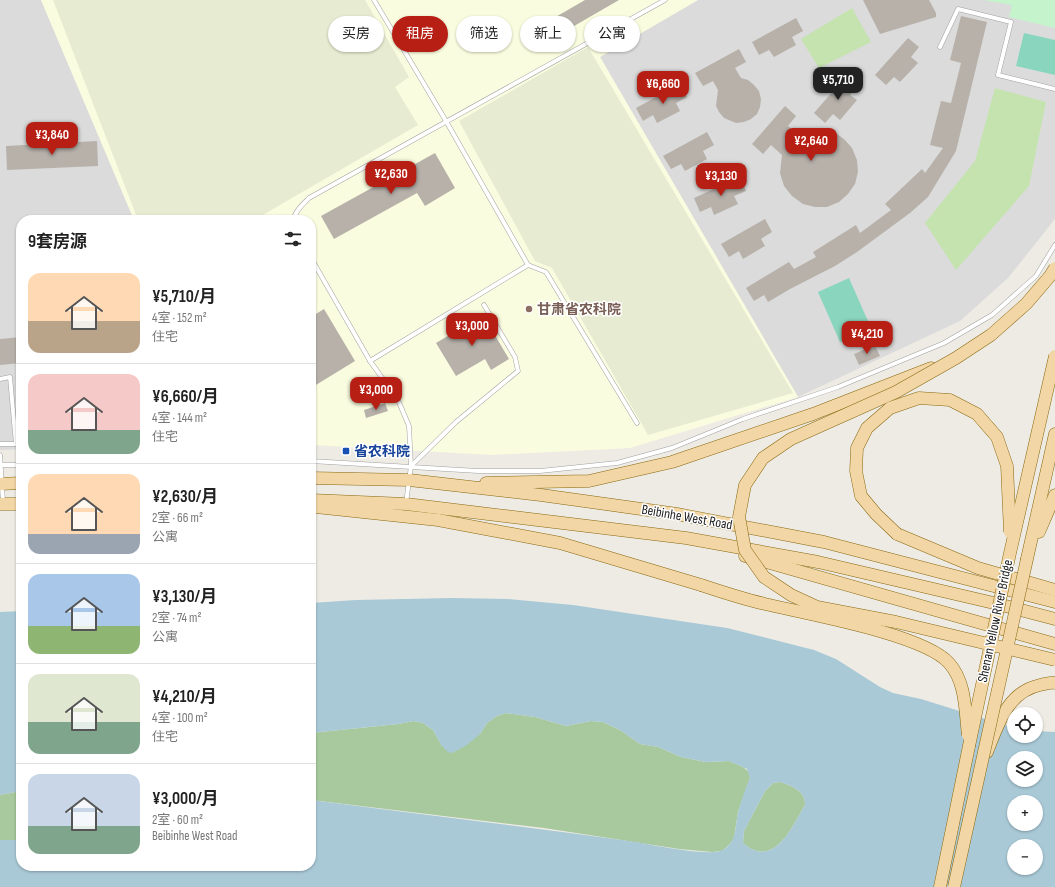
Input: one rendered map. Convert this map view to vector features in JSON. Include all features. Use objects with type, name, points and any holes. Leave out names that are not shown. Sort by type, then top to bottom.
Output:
[{"type":"main road","points":[[1055,268],[1026,304],[991,335],[956,358],[896,392],[791,439],[763,458],[745,485],[739,517],[745,550],[764,577],[791,595],[818,607],[896,622],[1055,660]]},
{"type":"main road","name":"Shenan Yellow River Bridge","points":[[940,887],[1010,553],[1055,356]]},
{"type":"main road","points":[[442,484],[589,481],[672,462],[813,414],[956,358]]},
{"type":"main road","points":[[1010,553],[1010,507],[1007,466],[997,437],[977,414],[950,400],[919,398],[890,408],[867,428],[857,448],[856,471],[862,496],[876,514],[897,534],[978,568],[1055,590]]},
{"type":"main road","name":"Shenan Yellow River Bridge","points":[[954,887],[1055,434]]},
{"type":"main road","name":"Beibinhe West Road","points":[[316,478],[409,480],[541,494],[676,514],[824,542],[1055,602]]},
{"type":"main road","points":[[1,484],[16,483]]},
{"type":"main road","points":[[1028,559],[1055,495]]},
{"type":"main road","name":"Beibinhe West Road","points":[[316,500],[406,504],[686,538],[818,562],[998,604],[1055,619]]},
{"type":"main road","points":[[1,504],[16,504]]},
{"type":"main road","points":[[316,507],[438,520],[560,543],[763,604],[901,638],[930,649],[948,662],[961,682],[969,746]]},
{"type":"main road","points":[[686,538],[796,572],[1036,637],[1055,644]]},
{"type":"main road","points":[[933,570],[978,568]]},
{"type":"main road","points":[[1036,585],[1055,597]]},
{"type":"main road","points":[[979,774],[1004,711],[1016,696],[1033,686],[1055,683]]},
{"type":"lane","points":[[374,0],[446,121],[528,265],[546,272],[636,423]]},
{"type":"lane","points":[[294,215],[300,206],[309,198],[662,1]]},
{"type":"lane","points":[[940,47],[958,9],[1011,22],[998,75],[1055,88]]},
{"type":"lane","points":[[316,461],[478,471],[540,471],[617,463],[672,448],[743,419],[838,387],[944,343],[992,315],[1036,276],[1055,245]]},
{"type":"lane","points":[[370,360],[528,265]]},
{"type":"lane","points":[[316,267],[370,360],[398,400],[408,426],[411,466],[406,504]]},
{"type":"lane","points":[[411,466],[456,422],[518,371],[515,356],[484,305]]},
{"type":"lane","points":[[0,379],[10,377],[16,444],[0,444]]},
{"type":"lane","points":[[0,455],[1,504]]},
{"type":"lane","points":[[0,465],[16,465]]},
{"type":"shaded area","points":[[0,0],[41,0],[132,215],[16,215],[16,449],[0,450]]},
{"type":"shaded area","name":"甘肃省农科院","points":[[41,0],[698,0],[640,34],[640,16],[584,16],[584,52],[609,52],[600,57],[798,397],[630,448],[491,455],[316,445],[316,215],[132,215]]},
{"type":"shaded area","points":[[53,0],[365,0],[374,16],[328,16],[328,52],[384,52],[384,33],[392,47],[392,52],[395,52],[409,77],[395,87],[418,125],[263,215],[136,215]]},
{"type":"shaded area","points":[[698,0],[1055,0],[1055,219],[1008,278],[960,321],[798,397],[600,57],[609,52],[640,52],[640,34]]},
{"type":"shaded area","points":[[584,49],[584,52],[591,52],[793,393],[648,435],[552,268],[535,261],[459,121]]},
{"type":"green space","points":[[983,0],[1055,0],[1055,28],[1009,17],[1012,5]]},
{"type":"green space","points":[[852,8],[871,42],[819,68],[801,39]]},
{"type":"green space","points":[[1024,33],[1055,40],[1055,75],[1016,66]]},
{"type":"green space","points":[[995,88],[1046,102],[1029,186],[956,270],[925,223],[975,161]]},
{"type":"green space","points":[[849,278],[871,328],[840,342],[818,292]]},
{"type":"green space","points":[[506,713],[535,717],[566,726],[591,721],[603,722],[620,730],[640,744],[658,747],[681,757],[706,762],[729,761],[743,767],[749,772],[750,778],[738,812],[734,838],[722,851],[712,852],[679,849],[544,828],[316,801],[316,732],[414,721],[423,723],[433,730],[442,746],[480,734],[487,723],[497,716]]},
{"type":"green space","points":[[780,782],[793,787],[801,793],[805,800],[805,805],[788,834],[781,842],[773,849],[764,852],[754,850],[743,843],[744,831],[765,791],[773,783]]},
{"type":"green space","points":[[16,792],[16,840],[0,840],[0,795]]},
{"type":"water","points":[[453,598],[508,599],[573,605],[727,628],[814,650],[836,659],[880,687],[893,693],[921,699],[1007,726],[1007,743],[1043,743],[1043,731],[1055,732],[1055,887],[0,887],[0,840],[16,840],[16,871],[316,871],[316,801],[595,836],[667,848],[716,852],[728,847],[731,843],[735,834],[740,804],[750,778],[747,769],[729,761],[706,762],[681,757],[658,747],[640,744],[620,730],[603,722],[591,721],[566,726],[535,717],[506,713],[497,716],[487,723],[480,734],[467,745],[452,753],[448,752],[442,746],[433,730],[423,723],[414,721],[316,732],[316,603],[356,600]],"holes":[[[780,782],[789,785],[801,793],[805,800],[805,805],[788,834],[773,849],[764,852],[754,850],[743,843],[744,831],[765,791],[773,783]]]},
{"type":"water","points":[[16,611],[16,792],[0,795],[0,612]]},
{"type":"building","points":[[585,0],[619,0],[591,16],[584,16],[584,20],[576,25],[576,16],[557,16]]},
{"type":"building","points":[[863,0],[929,0],[936,13],[936,17],[880,34]]},
{"type":"building","points":[[961,16],[987,22],[956,151],[928,197],[910,213],[857,252],[835,266],[768,302],[764,295],[754,301],[746,288],[789,262],[794,269],[816,257],[813,252],[856,225],[860,233],[891,210],[885,204],[922,169],[925,173],[943,148],[930,145],[941,101],[951,103],[961,63],[950,60]]},
{"type":"building","points":[[796,18],[803,31],[792,37],[796,45],[774,57],[769,50],[759,55],[752,42]]},
{"type":"building","points":[[908,38],[919,47],[911,57],[918,63],[900,82],[894,77],[886,85],[875,75]]},
{"type":"building","points":[[739,49],[746,62],[735,68],[741,78],[748,80],[754,85],[759,91],[761,99],[757,114],[744,122],[736,123],[724,118],[719,112],[716,106],[718,90],[713,81],[703,86],[695,73]]},
{"type":"building","points":[[847,75],[858,85],[850,95],[857,100],[840,120],[833,114],[825,123],[814,113]]},
{"type":"building","points":[[680,84],[687,97],[676,103],[680,111],[657,123],[653,115],[643,121],[636,108]]},
{"type":"building","points":[[785,106],[796,116],[788,126],[799,136],[808,131],[821,130],[834,132],[844,139],[852,148],[857,160],[858,172],[855,184],[848,194],[839,202],[827,207],[815,207],[803,204],[792,196],[784,186],[780,173],[782,155],[771,145],[763,154],[752,144]]},
{"type":"building","points":[[707,132],[714,145],[703,151],[707,159],[685,171],[681,164],[671,169],[663,156]]},
{"type":"building","points":[[97,141],[98,166],[7,170],[6,146]]},
{"type":"building","points":[[435,153],[455,188],[425,206],[417,193],[334,239],[321,216]]},
{"type":"building","points":[[740,177],[746,191],[734,196],[738,204],[714,215],[711,207],[700,212],[694,198]]},
{"type":"building","points":[[765,219],[772,232],[761,239],[765,246],[743,259],[739,251],[729,257],[721,244]]},
{"type":"building","points":[[324,309],[355,361],[316,385],[316,314]]},
{"type":"building","points":[[483,315],[509,359],[491,370],[485,359],[456,376],[436,343]]},
{"type":"building","points":[[16,337],[16,363],[0,365],[0,339]]},
{"type":"building","points":[[875,345],[880,356],[859,365],[854,354]]},
{"type":"building","points":[[385,403],[388,411],[366,418],[364,410]]},
{"type":"place","name":"甘肃省农科院","points":[[529,309]]},
{"type":"place","name":"省农科院","points":[[346,451]]}]
